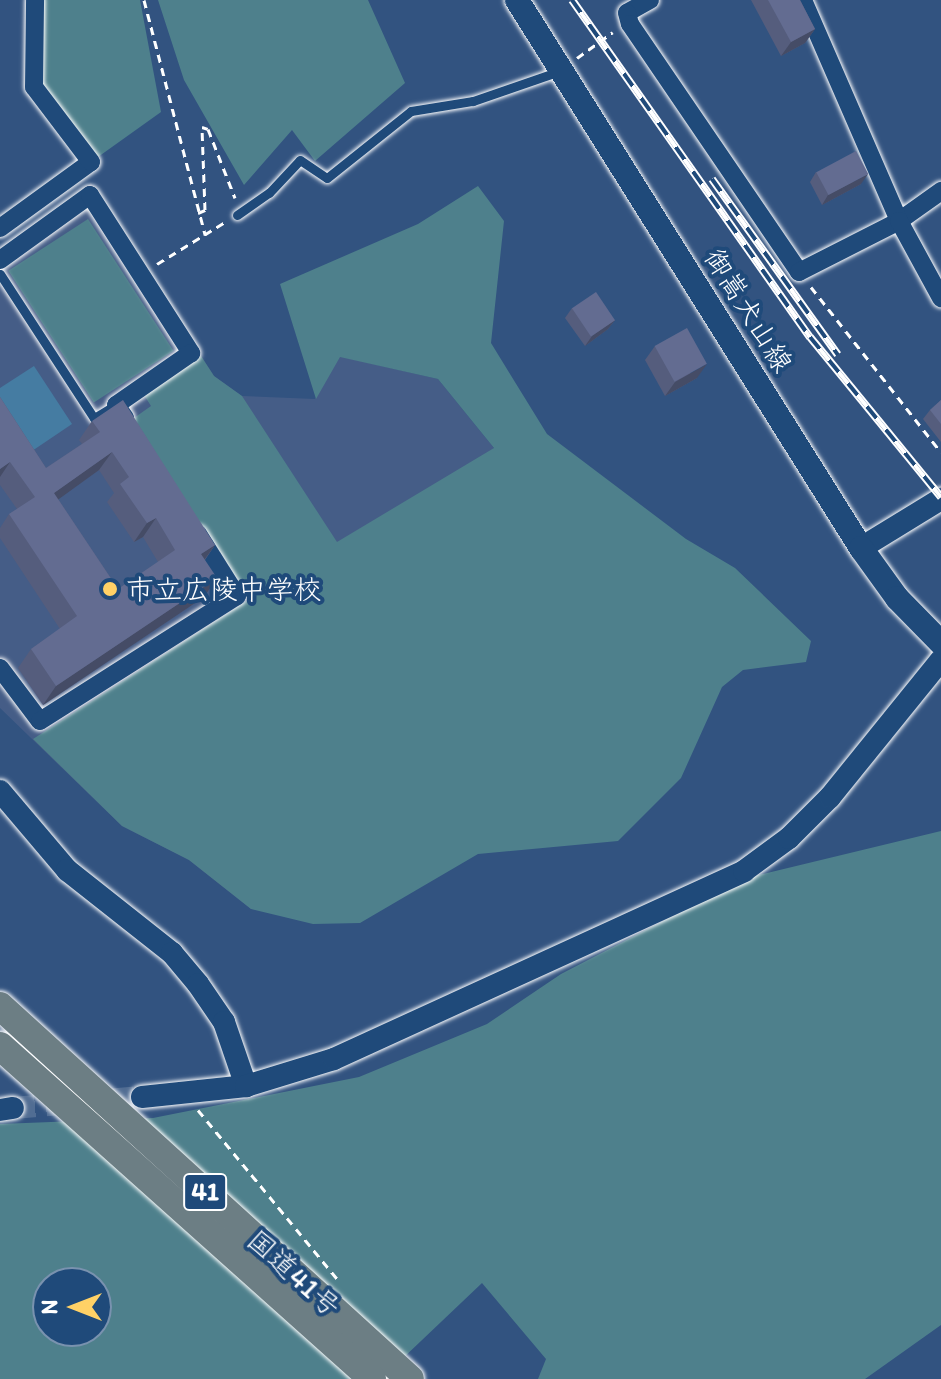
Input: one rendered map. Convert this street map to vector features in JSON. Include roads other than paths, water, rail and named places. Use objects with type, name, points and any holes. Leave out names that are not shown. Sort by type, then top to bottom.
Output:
[{"type":"highway","name":"国道41号","points":[[0,1006],[391,1375]]},
{"type":"highway","name":"国道41号","points":[[0,1046],[345,1355],[391,1375]]},
{"type":"main road","name":"御嵩犬山線","points":[[517,0],[861,548],[897,598],[941,643]]},
{"type":"street","points":[[0,228],[91,162],[34,87],[35,0]]},
{"type":"street","points":[[650,0],[627,13],[630,24],[799,272],[899,221],[941,191]]},
{"type":"street","points":[[803,0],[899,221],[941,298]]},
{"type":"street","points":[[0,260],[90,195],[143,272],[191,353],[116,405],[132,431]]},
{"type":"street","points":[[861,548],[941,499]]},
{"type":"street","points":[[0,668],[40,721],[237,596],[189,520]]},
{"type":"street","points":[[142,1097],[246,1086],[370,1045],[744,871],[789,838],[830,797],[941,660]]},
{"type":"street","points":[[0,791],[67,870],[172,953],[198,984],[224,1022],[246,1086]]},
{"type":"lane","points":[[239,214],[300,160],[327,178],[411,111],[473,101],[561,71]]},
{"type":"lane","points":[[0,274],[94,418],[116,405]]},
{"type":"tunnel","points":[[13,1108],[142,1097]]},
{"type":"railway","points":[[572,0],[810,337],[941,497]]},
{"type":"railway","points":[[712,179],[838,355]]},
{"type":"place","name":"市立広陵中学校","points":[[110,589]]}]
